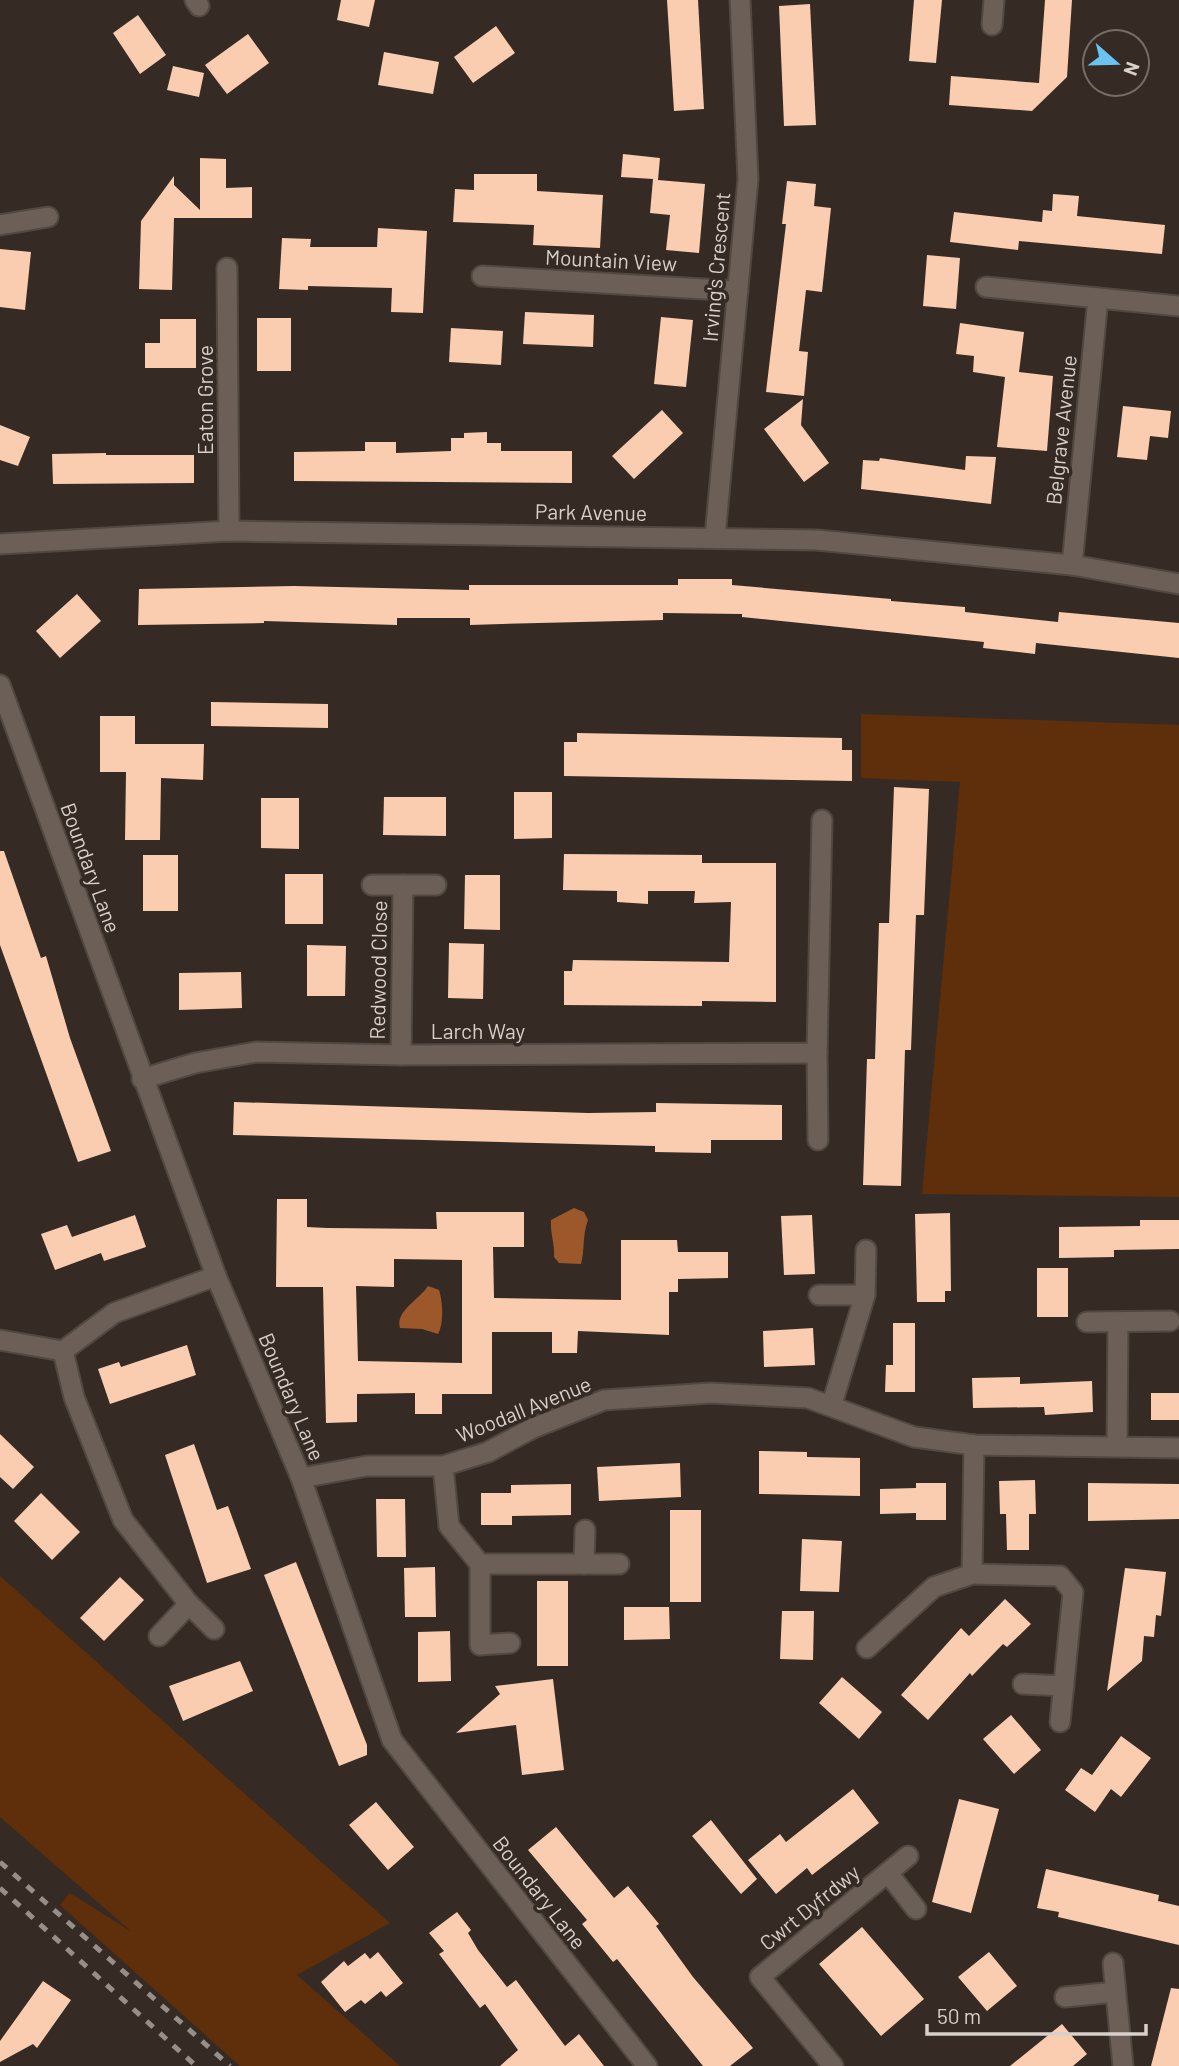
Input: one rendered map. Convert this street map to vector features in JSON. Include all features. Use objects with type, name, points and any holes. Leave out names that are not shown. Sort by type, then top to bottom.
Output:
[{"type":"street","name":"Irving's Crescent","points":[[715,537],[748,179],[740,0]]},
{"type":"street","points":[[992,25],[994,0]]},
{"type":"street","points":[[0,225],[48,216]]},
{"type":"street","name":"Eaton Grove","points":[[228,268],[229,531]]},
{"type":"street","name":"Mountain View","points":[[482,276],[738,291]]},
{"type":"street","points":[[986,287],[1179,306]]},
{"type":"street","name":"Belgrave Avenue","points":[[1072,565],[1098,298]]},
{"type":"street","name":"Park Avenue","points":[[0,544],[229,531],[817,540],[1072,565],[1179,584]]},
{"type":"street","name":"Boundary Lane","points":[[0,685],[216,1276],[301,1478],[392,1740],[647,2066]]},
{"type":"street","points":[[818,1140],[822,820]]},
{"type":"street","name":"Redwood Close","points":[[372,885],[436,885]]},
{"type":"street","name":"Redwood Close","points":[[401,1055],[403,885]]},
{"type":"street","name":"Larch Way","points":[[142,1079],[195,1063],[256,1052],[401,1055],[817,1053]]},
{"type":"street","points":[[832,1404],[865,1295],[866,1250]]},
{"type":"street","points":[[0,1340],[64,1351],[114,1313],[216,1276]]},
{"type":"street","points":[[819,1295],[865,1295]]},
{"type":"street","points":[[1087,1322],[1170,1321]]},
{"type":"street","points":[[1117,1445],[1118,1323]]},
{"type":"street","points":[[64,1351],[74,1397],[122,1520],[189,1604],[214,1629]]},
{"type":"street","name":"Woodall Avenue","points":[[301,1478],[367,1465],[443,1466],[488,1452],[533,1428],[604,1400],[711,1393],[808,1398],[832,1404],[914,1437],[974,1445],[1179,1448]]},
{"type":"street","points":[[972,1574],[974,1445]]},
{"type":"street","points":[[443,1466],[449,1526],[480,1564],[480,1644],[510,1643]]},
{"type":"street","points":[[584,1564],[585,1530]]},
{"type":"street","points":[[480,1564],[619,1564]]},
{"type":"street","points":[[867,1648],[934,1587],[972,1574],[1060,1576],[1073,1592],[1060,1722]]},
{"type":"street","points":[[159,1636],[189,1604]]},
{"type":"street","points":[[1023,1684],[1064,1686]]},
{"type":"street","name":"Cwrt Dyfrdwy","points":[[833,2066],[761,1977],[908,1856]]},
{"type":"street","name":"Cwrt Dyfrdwy","points":[[888,1873],[916,1909]]},
{"type":"street","points":[[1113,1962],[1123,2066]]},
{"type":"street","points":[[1065,1997],[1115,1992]]},
{"type":"shaded area","points":[[861,714],[1179,725],[1179,1197],[922,1194],[960,782],[861,778]]},
{"type":"shaded area","points":[[574,1208],[584,1212],[588,1220],[581,1264],[559,1263],[554,1257],[551,1220]]},
{"type":"shaded area","points":[[428,1286],[439,1290],[442,1319],[438,1334],[422,1329],[400,1328],[399,1322],[404,1311]]},
{"type":"shaded area","points":[[0,1576],[390,1923],[297,1975],[400,2066],[240,2066],[60,1905],[70,1893],[132,1932],[0,1817]]},
{"type":"building","points":[[341,0],[375,0],[369,27],[337,20]]},
{"type":"building","points":[[667,0],[698,0],[704,109],[674,111]]},
{"type":"building","points":[[914,0],[942,0],[936,63],[909,61]]},
{"type":"building","points":[[1045,0],[1072,0],[1067,77],[1032,111],[949,105],[951,76],[1039,83]]},
{"type":"building","points":[[810,4],[816,125],[784,126],[779,6]]},
{"type":"building","points":[[138,15],[166,55],[140,74],[113,33]]},
{"type":"building","points":[[496,26],[515,53],[473,83],[454,57]]},
{"type":"building","points":[[248,34],[269,63],[227,94],[205,65]]},
{"type":"building","points":[[384,52],[439,62],[433,94],[378,85]]},
{"type":"building","points":[[173,66],[204,73],[199,97],[167,90]]},
{"type":"building","points":[[623,154],[660,158],[658,180],[705,184],[699,253],[666,250],[670,215],[650,213],[653,179],[621,177]]},
{"type":"building","points":[[200,158],[226,159],[226,188],[252,187],[252,218],[174,218],[172,290],[139,289],[141,221],[174,176],[174,185],[200,210]]},
{"type":"building","points":[[474,174],[537,174],[537,191],[603,195],[600,248],[533,245],[534,225],[453,222],[455,189],[474,190]]},
{"type":"building","points":[[787,181],[816,184],[814,206],[831,208],[822,292],[806,290],[799,351],[808,352],[804,396],[766,392],[786,224],[782,224]]},
{"type":"building","points":[[1053,194],[1079,196],[1077,216],[1165,225],[1162,254],[1019,241],[1018,250],[950,242],[954,212],[1042,222],[1043,210],[1052,211]]},
{"type":"building","points":[[378,228],[427,231],[423,313],[391,312],[392,288],[308,286],[308,290],[279,289],[282,238],[311,239],[310,247],[377,247]]},
{"type":"building","points":[[0,249],[31,252],[25,310],[0,307]]},
{"type":"building","points":[[927,255],[960,258],[956,309],[923,306]]},
{"type":"building","points":[[525,312],[594,315],[593,347],[523,344]]},
{"type":"building","points":[[661,317],[693,320],[686,387],[654,384]]},
{"type":"building","points":[[257,318],[291,318],[291,371],[257,371]]},
{"type":"building","points":[[160,319],[196,319],[196,368],[145,368],[145,343],[160,343]]},
{"type":"building","points":[[960,323],[1024,332],[1019,372],[1053,376],[1047,451],[997,447],[1005,377],[973,372],[974,356],[956,354]]},
{"type":"building","points":[[451,328],[503,331],[501,365],[449,362]]},
{"type":"building","points":[[803,399],[801,425],[829,463],[804,482],[764,429]]},
{"type":"building","points":[[1123,406],[1171,411],[1168,438],[1150,436],[1147,460],[1117,457]]},
{"type":"building","points":[[662,410],[683,433],[634,479],[612,456]]},
{"type":"building","points":[[0,425],[30,437],[18,466],[0,460]]},
{"type":"building","points":[[487,432],[487,443],[501,443],[501,451],[572,451],[572,483],[294,481],[294,452],[365,451],[365,442],[396,442],[396,453],[451,451],[451,438],[464,438],[464,433]]},
{"type":"building","points":[[52,454],[194,455],[194,483],[53,484]]},
{"type":"building","points":[[966,456],[996,457],[991,504],[861,489],[863,460],[879,461],[880,458],[965,470]]},
{"type":"building","points":[[678,579],[732,579],[732,585],[965,607],[965,612],[1058,622],[1059,612],[1179,623],[1179,658],[1036,643],[1035,654],[983,648],[984,642],[742,617],[742,614],[663,613],[663,620],[470,625],[470,618],[397,618],[397,625],[264,621],[138,625],[139,589],[294,586],[469,590],[469,585],[678,585]]},
{"type":"building","points":[[77,594],[101,621],[60,658],[36,631]]},
{"type":"building","points":[[211,702],[328,704],[328,728],[211,726]]},
{"type":"building","points":[[100,716],[135,716],[135,744],[204,744],[203,780],[161,778],[160,840],[125,840],[126,772],[100,772]]},
{"type":"building","points":[[577,733],[842,738],[842,750],[852,750],[852,781],[564,776],[564,742],[577,742]]},
{"type":"building","points":[[894,787],[929,789],[924,915],[916,915],[911,1050],[905,1050],[901,1186],[863,1185],[867,1059],[875,1059],[879,923],[889,923]]},
{"type":"building","points":[[514,792],[552,792],[552,838],[514,839]]},
{"type":"building","points":[[384,797],[446,797],[446,836],[383,835]]},
{"type":"building","points":[[261,798],[299,798],[299,849],[261,848]]},
{"type":"building","points":[[0,851],[4,851],[41,958],[46,956],[70,1038],[111,1151],[78,1162],[0,945]]},
{"type":"building","points":[[564,854],[702,855],[702,863],[776,863],[776,1002],[702,1001],[702,1006],[564,1005],[564,971],[572,971],[573,960],[729,962],[731,902],[694,903],[695,891],[648,891],[648,904],[617,902],[617,891],[563,890]]},
{"type":"building","points":[[143,855],[178,855],[178,911],[143,911]]},
{"type":"building","points":[[285,874],[323,874],[323,924],[285,924]]},
{"type":"building","points":[[465,875],[500,875],[500,930],[464,929]]},
{"type":"building","points":[[449,943],[484,944],[483,999],[448,998]]},
{"type":"building","points":[[307,945],[346,946],[345,996],[307,996]]},
{"type":"building","points":[[241,972],[242,1008],[179,1010],[179,973]]},
{"type":"building","points":[[234,1102],[588,1113],[656,1112],[656,1103],[782,1105],[782,1140],[711,1140],[711,1153],[655,1152],[655,1146],[233,1135]]},
{"type":"building","points":[[277,1199],[307,1199],[307,1227],[437,1229],[436,1212],[524,1212],[524,1247],[493,1247],[494,1298],[621,1300],[621,1240],[677,1240],[678,1252],[728,1252],[728,1278],[678,1279],[678,1292],[669,1292],[669,1335],[578,1331],[577,1353],[552,1353],[552,1332],[492,1332],[492,1394],[442,1394],[442,1414],[415,1414],[415,1393],[357,1394],[357,1422],[326,1423],[323,1287],[276,1287]],"holes":[[[394,1259],[462,1260],[462,1363],[358,1361],[356,1286],[394,1287]]]},
{"type":"building","points":[[950,1213],[951,1291],[945,1291],[945,1302],[917,1302],[915,1214]]},
{"type":"building","points":[[135,1215],[146,1247],[104,1261],[101,1253],[55,1270],[41,1234],[67,1225],[72,1237]]},
{"type":"building","points":[[812,1215],[815,1274],[784,1275],[781,1216]]},
{"type":"building","points":[[1140,1220],[1179,1220],[1179,1249],[1114,1250],[1114,1257],[1059,1258],[1059,1227],[1140,1226]]},
{"type":"building","points":[[1037,1268],[1068,1268],[1068,1317],[1037,1317]]},
{"type":"building","points":[[893,1323],[915,1323],[915,1392],[885,1392],[886,1365],[893,1365]]},
{"type":"building","points":[[813,1328],[815,1365],[764,1367],[763,1331]]},
{"type":"building","points":[[187,1345],[196,1375],[110,1404],[98,1369],[119,1362],[121,1367]]},
{"type":"building","points":[[1020,1377],[1020,1384],[1092,1381],[1093,1412],[1045,1415],[1044,1407],[973,1408],[972,1378]]},
{"type":"building","points":[[1151,1393],[1179,1393],[1179,1420],[1151,1420]]},
{"type":"building","points":[[0,1434],[34,1467],[13,1489],[0,1477]]},
{"type":"building","points":[[194,1444],[217,1510],[228,1506],[251,1569],[207,1583],[165,1455]]},
{"type":"building","points":[[759,1451],[807,1452],[807,1457],[860,1458],[860,1496],[759,1494]]},
{"type":"building","points":[[680,1463],[681,1497],[599,1501],[597,1467]]},
{"type":"building","points":[[1035,1480],[1036,1514],[1029,1514],[1029,1550],[1007,1550],[1006,1514],[1000,1514],[999,1481]]},
{"type":"building","points":[[916,1483],[946,1483],[946,1520],[916,1520],[916,1513],[880,1514],[880,1489],[916,1488]]},
{"type":"building","points":[[1088,1483],[1179,1484],[1179,1519],[1088,1521]]},
{"type":"building","points":[[571,1484],[571,1515],[512,1516],[512,1525],[481,1525],[481,1493],[511,1493],[511,1485]]},
{"type":"building","points":[[41,1493],[80,1532],[52,1560],[14,1521]]},
{"type":"building","points":[[376,1499],[405,1499],[406,1557],[377,1557]]},
{"type":"building","points":[[670,1510],[701,1510],[701,1602],[670,1602]]},
{"type":"building","points":[[802,1539],[842,1541],[839,1592],[800,1591]]},
{"type":"building","points":[[296,1562],[367,1745],[367,1755],[339,1766],[264,1575]]},
{"type":"building","points":[[435,1567],[436,1617],[405,1617],[404,1568]]},
{"type":"building","points":[[1125,1568],[1166,1572],[1161,1616],[1156,1615],[1154,1637],[1144,1636],[1142,1661],[1107,1691]]},
{"type":"building","points":[[120,1577],[144,1600],[104,1641],[80,1618]]},
{"type":"building","points":[[537,1581],[568,1581],[568,1666],[537,1666]]},
{"type":"building","points":[[1005,1599],[1031,1624],[1007,1647],[1003,1644],[972,1676],[970,1673],[928,1720],[901,1695],[961,1628],[969,1636]]},
{"type":"building","points":[[624,1607],[669,1607],[670,1639],[624,1640]]},
{"type":"building","points":[[782,1611],[814,1611],[813,1660],[780,1659]]},
{"type":"building","points":[[450,1631],[451,1681],[418,1682],[418,1632]]},
{"type":"building","points":[[240,1661],[253,1691],[183,1721],[169,1686]]},
{"type":"building","points":[[842,1677],[882,1712],[859,1739],[819,1703]]},
{"type":"building","points":[[553,1679],[564,1770],[522,1775],[516,1725],[456,1733],[500,1694],[495,1686]]},
{"type":"building","points":[[1011,1715],[1041,1750],[1014,1774],[983,1739]]},
{"type":"building","points":[[1121,1736],[1151,1758],[1121,1797],[1111,1789],[1095,1812],[1065,1790],[1081,1768],[1092,1775]]},
{"type":"building","points":[[853,1789],[879,1823],[812,1875],[807,1868],[776,1894],[748,1860],[780,1834],[786,1842]]},
{"type":"building","points":[[959,1799],[999,1809],[971,1913],[932,1902]]},
{"type":"building","points":[[376,1802],[414,1847],[388,1870],[349,1825]]},
{"type":"building","points":[[711,1820],[757,1879],[741,1894],[692,1836]]},
{"type":"building","points":[[556,1827],[614,1898],[628,1886],[659,1924],[656,1926],[693,1977],[753,2048],[730,2066],[703,2066],[617,1959],[613,1962],[582,1924],[587,1920],[528,1850]]},
{"type":"building","points":[[1046,1869],[1159,1895],[1158,1901],[1179,1906],[1179,1945],[1058,1917],[1059,1912],[1037,1908]]},
{"type":"building","points":[[457,1912],[471,1930],[468,1933],[478,1950],[507,1987],[516,1980],[565,2046],[579,2034],[604,2066],[500,2066],[518,2050],[485,2004],[480,2008],[439,1954],[444,1951],[429,1933]]},
{"type":"building","points":[[862,1927],[924,1999],[881,2036],[819,1964]]},
{"type":"building","points":[[378,1952],[403,1983],[386,1997],[381,1991],[365,2004],[361,2000],[345,2012],[321,1982],[344,1961],[348,1966],[365,1953],[370,1959]]},
{"type":"building","points":[[989,1952],[1017,1986],[987,2011],[958,1977]]},
{"type":"building","points":[[43,1981],[71,2000],[37,2048],[33,2044],[0,2062],[0,2041]]},
{"type":"building","points":[[1171,1988],[1179,1989],[1179,2066],[1151,2066]]},
{"type":"building","points":[[1062,2024],[1087,2054],[1073,2066],[1010,2066]]},
{"type":"railway","points":[[0,1862],[230,2066]]},
{"type":"railway","points":[[0,1888],[196,2066]]}]
